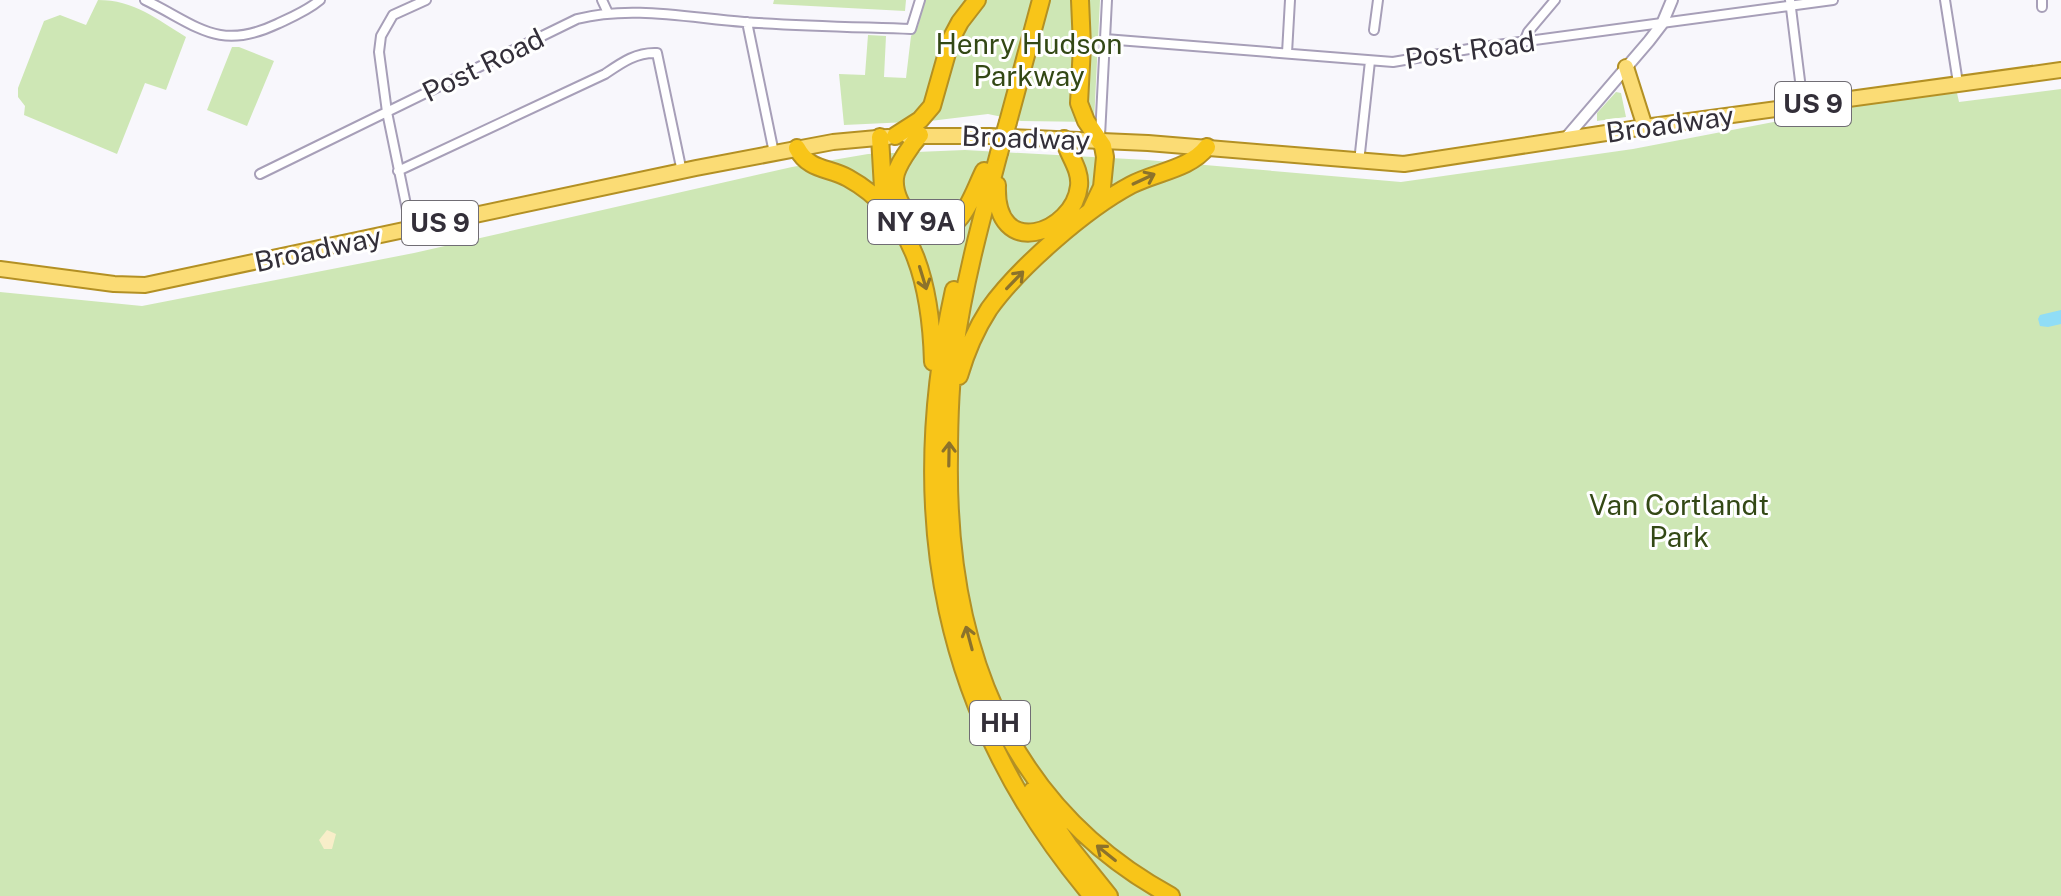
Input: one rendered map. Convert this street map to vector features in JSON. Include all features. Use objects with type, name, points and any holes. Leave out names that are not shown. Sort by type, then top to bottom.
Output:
[{"type":"highway","points":[[942,422],[930,305],[918,264],[884,196],[887,136],[920,120],[932,106],[951,39],[977,0]]},
{"type":"highway","name":"HH","points":[[1003,121],[1031,0]]},
{"type":"highway","name":"HH","points":[[1041,0],[994,153],[961,309],[942,422],[956,586],[977,665],[998,719],[1031,775],[1070,821],[1110,857],[1171,896]]},
{"type":"highway","points":[[1080,0],[1082,46],[1078,97],[1083,117],[1100,141],[1105,157],[1102,187],[1084,218]]},
{"type":"highway","name":"NY 9A","points":[[920,135],[898,167],[895,183],[903,207],[923,226],[939,229],[955,223],[966,209],[984,171]]},
{"type":"highway","points":[[994,153],[996,195],[1001,217],[1017,231],[1036,232],[1063,215],[1078,192],[1078,172],[1068,155],[1064,139]]},
{"type":"highway","points":[[942,422],[964,359],[989,310],[1039,256],[1129,186],[1196,159],[1207,147]]},
{"type":"highway","points":[[797,148],[807,163],[840,174],[862,187],[900,229]]},
{"type":"highway","name":"HH","points":[[994,153],[984,171],[948,319],[935,520],[941,585],[953,640],[979,715],[997,755],[1044,832],[1092,896]]},
{"type":"highway","points":[[998,719],[1009,753],[1025,780],[1069,846],[1109,896]]},
{"type":"highway","points":[[1044,832],[1080,896]]},
{"type":"main road","points":[[1626,67],[1645,127]]},
{"type":"main road","name":"Broadway","points":[[0,269],[114,284],[145,285],[797,148],[887,136],[1064,139],[1207,147],[1359,162],[1412,163],[1645,127],[2061,70]]},
{"type":"street","points":[[145,0],[208,32],[231,38],[258,33],[320,0]]},
{"type":"street","points":[[411,229],[387,112],[379,52],[381,36],[393,15],[426,0]]},
{"type":"street","points":[[602,0],[608,13]]},
{"type":"street","name":"Post Road","points":[[260,174],[577,19],[608,13],[911,29],[920,0]]},
{"type":"street","points":[[1100,141],[1107,0]]},
{"type":"street","points":[[1287,53],[1290,0]]},
{"type":"street","points":[[1374,30],[1378,0]]},
{"type":"street","points":[[1524,42],[1528,32],[1555,0]]},
{"type":"street","points":[[1565,139],[1662,24],[1672,0]]},
{"type":"street","name":"Post Road","points":[[1105,39],[1393,62],[1790,3],[1833,0]]},
{"type":"street","points":[[1945,0],[1958,83]]},
{"type":"street","points":[[1790,3],[1803,105]]},
{"type":"street","points":[[747,22],[774,153]]},
{"type":"street","points":[[398,171],[605,74],[632,57],[657,53],[682,172]]},
{"type":"street","points":[[1359,162],[1370,61]]},
{"type":"green space","points":[[98,0],[134,7],[186,37],[166,90],[145,83],[117,154],[24,115],[25,106],[18,97],[18,88],[44,21],[60,15],[86,25]]},
{"type":"green space","points":[[774,0],[906,0],[905,11],[773,4]]},
{"type":"green space","name":"Henry Hudson Parkway","points":[[924,0],[1100,0],[1094,122],[1021,121],[988,114],[930,121],[844,125],[839,74],[865,75],[868,35],[886,36],[884,77],[906,78],[911,36],[918,26]]},
{"type":"green space","points":[[232,47],[274,61],[247,126],[207,110]]},
{"type":"green space","name":"Van Cortlandt Park","points":[[2061,89],[2061,896],[0,896],[0,292],[142,306],[414,253],[792,167],[868,154],[965,150],[1147,160],[1401,182],[1633,149],[1882,101],[1957,93],[1959,102]]},
{"type":"green space","points":[[1616,92],[1621,93],[1626,117],[1597,121],[1597,113]]},
{"type":"sand","points":[[327,830],[336,834],[332,849],[324,849],[319,840]]},
{"type":"water","points":[[2061,310],[2061,324],[2040,326],[2040,315]]}]
